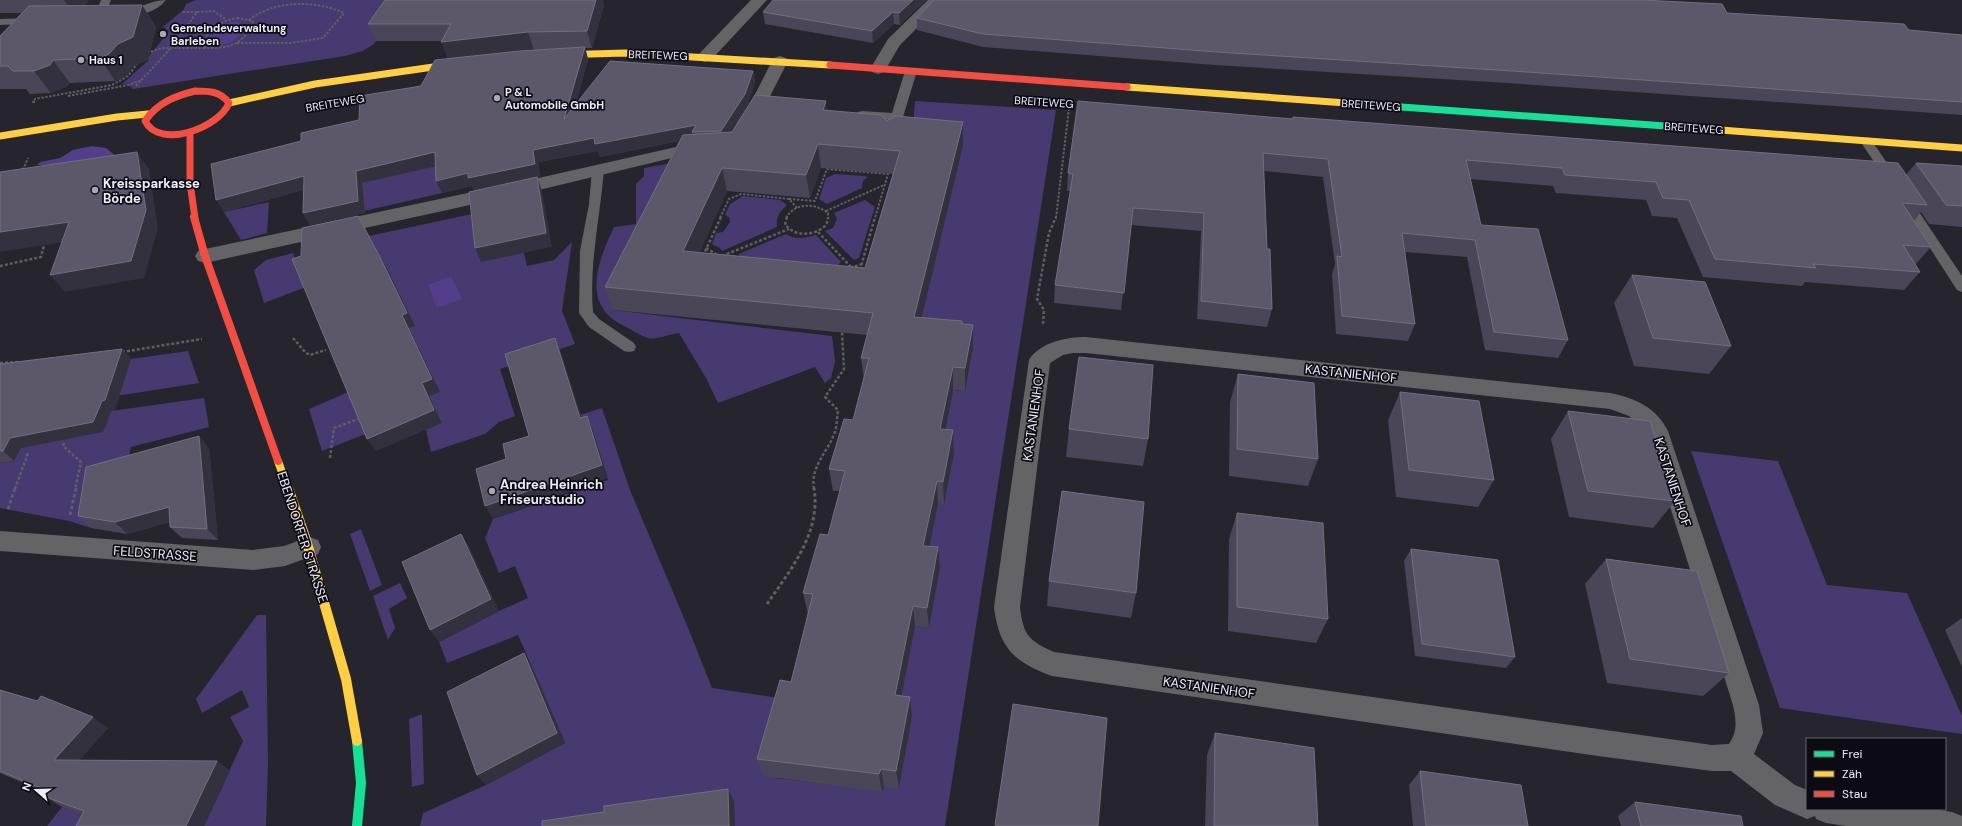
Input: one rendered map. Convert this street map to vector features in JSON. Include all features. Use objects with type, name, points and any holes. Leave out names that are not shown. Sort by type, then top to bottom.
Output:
[{"type":"street","points":[[705,57],[759,0]]},
{"type":"street","points":[[878,69],[894,42],[937,0]]},
{"type":"street","name":"BREITEWEG","points":[[547,56],[626,53],[780,61],[1962,148]]},
{"type":"street","points":[[740,133],[765,106],[780,61]]},
{"type":"street","name":"BREITEWEG","points":[[229,103],[315,84],[468,62]]},
{"type":"street","points":[[195,91],[219,93],[226,97],[229,103],[226,111],[218,120],[205,127],[190,132],[163,135],[153,132],[147,128],[145,121],[148,114],[167,100],[195,91]]},
{"type":"street","points":[[0,136],[117,116],[148,114]]},
{"type":"street","name":"EBENDORFER STRASSE","points":[[190,132],[190,183],[196,221],[205,256],[308,547],[346,679],[362,768],[360,811],[357,826]]},
{"type":"street","points":[[205,256],[558,180],[676,152],[723,150]]},
{"type":"street","name":"KASTANIENHOF","points":[[1071,344],[1086,344],[1610,402],[1626,405],[1645,415],[1657,431],[1746,705],[1751,729],[1747,742],[1736,757],[1712,758],[1598,743],[1092,670],[1052,664],[1032,655],[1017,644],[1009,625],[1007,607],[1040,360],[1049,353],[1061,347],[1071,344]]},
{"type":"street","name":"FELDSTRASSE","points":[[0,541],[254,560],[285,556],[308,547]]},
{"type":"street","points":[[1736,757],[1785,795],[1806,805]]},
{"type":"street","points":[[1833,810],[1952,826]]},
{"type":"lane","points":[[106,0],[104,5],[106,10],[112,13]]},
{"type":"lane","points":[[98,16],[112,13],[134,12],[146,9],[161,0]]},
{"type":"lane","points":[[0,22],[43,21]]},
{"type":"lane","points":[[890,139],[911,71]]},
{"type":"lane","points":[[853,114],[897,117]]},
{"type":"lane","points":[[1866,141],[1962,287]]},
{"type":"lane","points":[[598,170],[595,204],[587,250],[585,300],[586,313],[594,323],[629,347]]},
{"type":"path","points":[[249,20],[264,9],[278,4],[322,3]]},
{"type":"path","points":[[237,43],[261,44],[299,42],[323,38],[344,13],[333,5]]},
{"type":"path","points":[[197,12],[214,11],[225,19]]},
{"type":"path","points":[[145,54],[162,48],[206,48],[230,47],[243,40],[253,21],[240,18],[225,19],[212,29],[204,44],[206,48]]},
{"type":"path","points":[[134,61],[139,61],[128,76],[112,85],[35,99],[33,102],[129,85],[142,80]]},
{"type":"path","points":[[1040,360],[1044,310],[1037,299],[1049,234],[1056,218],[1072,83]]},
{"type":"path","points":[[23,171],[39,130]]},
{"type":"path","points":[[879,173],[890,139]]},
{"type":"path","points":[[816,206],[815,201],[826,169],[888,174],[858,275]]},
{"type":"path","points":[[826,211],[885,185]]},
{"type":"path","points":[[701,260],[729,199],[740,194],[815,201]]},
{"type":"path","points":[[789,199],[796,208]]},
{"type":"path","points":[[816,206],[826,211],[829,214],[830,220],[826,227],[818,232],[798,234],[785,225],[785,219],[789,212],[796,208],[816,206]]},
{"type":"path","points":[[720,257],[789,229]]},
{"type":"path","points":[[818,232],[851,267]]},
{"type":"path","points":[[0,266],[41,257],[44,245]]},
{"type":"path","points":[[706,248],[713,251],[722,261]]},
{"type":"path","points":[[847,270],[851,267],[862,264]]},
{"type":"path","points":[[118,352],[186,343],[232,330]]},
{"type":"path","points":[[767,604],[799,557],[812,527],[816,503],[812,479],[819,460],[835,432],[838,410],[825,397],[844,369],[842,332]]},
{"type":"path","points":[[293,338],[306,353],[310,355],[326,350]]},
{"type":"path","points":[[0,363],[22,362]]},
{"type":"path","points":[[330,458],[334,428],[362,418]]},
{"type":"path","points":[[64,443],[64,446],[81,462],[69,522]]},
{"type":"path","points":[[8,510],[28,453]]},
{"type":"shaded area","points":[[196,0],[405,0],[374,44],[363,51],[345,56],[133,89],[129,85],[122,84],[149,60],[147,59],[169,31],[163,27],[184,9],[186,4]]},
{"type":"shaded area","points":[[236,21],[244,25],[240,35],[232,41],[222,45],[212,46],[209,41],[217,30],[228,23]]},
{"type":"shaded area","points":[[915,101],[1056,110],[945,826],[735,826],[733,801],[600,826],[420,826],[423,813],[486,785],[565,743],[518,635],[447,663],[439,642],[528,598],[515,566],[499,573],[485,538],[493,519],[608,480],[592,429],[536,429],[602,408],[630,490],[712,688],[786,699],[776,778],[882,791],[915,626],[929,628],[925,567],[938,503],[944,503],[954,453],[941,452],[953,390],[965,391],[916,340],[963,145],[912,141]]},
{"type":"shaded area","points":[[92,146],[106,148],[117,157],[77,164],[37,165],[40,162],[60,158],[73,150]]},
{"type":"shaded area","points":[[684,161],[613,310],[832,336],[835,362],[831,378],[825,383],[815,367],[718,403],[706,378],[679,333],[655,338],[645,337],[610,317],[602,306],[597,294],[596,281],[603,254],[614,227],[636,224],[636,184],[644,176],[644,168]]},
{"type":"shaded area","points":[[441,165],[442,193],[364,211],[363,193],[352,182]]},
{"type":"shaded area","points":[[835,174],[868,177],[863,181],[862,188],[827,204],[819,199],[826,178]]},
{"type":"shaded area","points":[[743,196],[780,200],[787,205],[779,215],[777,227],[722,251],[720,248],[712,244],[716,233],[723,232],[730,222],[729,217],[725,215],[730,204]]},
{"type":"shaded area","points":[[865,200],[875,207],[859,258],[854,260],[825,231],[833,228],[837,219],[834,213]]},
{"type":"shaded area","points":[[269,202],[267,233],[241,240],[224,212]]},
{"type":"shaded area","points":[[477,213],[524,253],[527,266],[554,260],[572,242],[562,311],[575,344],[500,369],[515,416],[499,422],[485,434],[431,452],[426,430],[430,371],[368,433],[322,451],[309,409],[353,390],[345,241]]},
{"type":"shaded area","points":[[786,234],[797,238],[805,238],[816,235],[841,262],[831,271],[739,266],[739,254]]},
{"type":"shaded area","points":[[293,253],[306,287],[264,303],[254,270],[266,260]]},
{"type":"shaded area","points":[[451,276],[462,299],[437,308],[428,285]]},
{"type":"shaded area","points":[[188,351],[199,383],[116,396],[131,359]]},
{"type":"shaded area","points":[[204,398],[209,427],[131,447],[126,471],[99,479],[91,528],[69,521],[0,508],[0,463],[14,461],[21,448],[55,441],[56,437],[105,428],[111,411]]},
{"type":"shaded area","points":[[1691,451],[1778,461],[1827,585],[1907,593],[1962,716],[1962,734],[1780,708]]},
{"type":"shaded area","points":[[361,529],[382,585],[370,591],[350,534]]},
{"type":"shaded area","points":[[400,583],[407,598],[389,609],[395,628],[388,640],[373,596]]},
{"type":"shaded area","points":[[257,615],[266,615],[268,764],[266,826],[204,826],[243,741],[230,717],[249,707],[242,690],[202,713],[196,699]]},
{"type":"shaded area","points":[[422,714],[424,784],[412,787],[409,719]]},
{"type":"shaded area","points":[[112,774],[97,826],[47,826],[62,807],[80,813]]},
{"type":"building","points":[[385,0],[596,0],[587,31],[528,32],[441,42],[451,24],[368,24]]},
{"type":"building","points":[[773,0],[913,0],[899,13],[893,12],[872,31],[763,12]]},
{"type":"building","points":[[934,0],[1642,0],[1722,4],[1727,13],[1904,24],[1909,30],[1962,35],[1962,102],[1217,52],[983,34],[917,18]]},
{"type":"building","points":[[142,5],[133,37],[118,44],[109,54],[100,58],[53,60],[50,65],[34,71],[13,71],[8,66],[0,66],[0,36],[29,6]]},
{"type":"building","points":[[585,47],[564,119],[610,61],[753,71],[745,94],[721,131],[692,132],[696,125],[595,144],[594,138],[533,150],[535,164],[468,178],[468,173],[436,181],[435,152],[356,171],[358,201],[303,213],[304,176],[216,200],[211,164],[301,141],[301,133],[359,120],[360,96],[421,86],[435,60],[520,51]]},
{"type":"building","points":[[755,95],[826,101],[823,110],[881,115],[887,121],[896,116],[963,122],[914,317],[962,321],[962,324],[973,325],[965,368],[953,367],[940,429],[953,430],[943,482],[937,481],[923,546],[938,547],[927,608],[913,606],[895,695],[910,697],[896,771],[881,769],[879,774],[757,759],[780,680],[791,682],[813,594],[803,593],[820,534],[828,535],[845,471],[829,469],[844,419],[853,420],[869,358],[861,358],[873,313],[605,287],[683,135],[732,132]],"holes":[[[818,144],[900,151],[865,268],[683,251],[722,168],[806,175]]]},
{"type":"building","points":[[1078,101],[1293,119],[1293,117],[1898,163],[1927,205],[1902,203],[1931,247],[1903,245],[1920,272],[1813,264],[1816,268],[1715,259],[1689,200],[1663,198],[1656,182],[1565,175],[1562,168],[1466,160],[1481,225],[1538,229],[1568,340],[1494,332],[1475,240],[1402,233],[1415,324],[1342,316],[1337,256],[1342,257],[1328,159],[1263,153],[1267,249],[1270,249],[1272,309],[1201,301],[1204,213],[1133,208],[1124,293],[1055,285],[1073,174],[1068,173]]},
{"type":"building","points":[[137,152],[146,210],[131,261],[50,275],[69,222],[0,232],[0,172]]},
{"type":"building","points":[[1916,163],[1962,166],[1962,206],[1946,205]]},
{"type":"building","points":[[537,177],[546,233],[475,248],[469,192]]},
{"type":"building","points":[[358,216],[407,313],[402,315],[432,379],[422,383],[434,410],[367,439],[292,259],[301,256],[302,228]]},
{"type":"building","points":[[1632,275],[1705,282],[1731,346],[1653,338]]},
{"type":"building","points":[[555,338],[580,418],[587,416],[602,465],[485,506],[476,469],[506,459],[503,444],[529,436],[505,354]]},
{"type":"building","points":[[122,349],[105,400],[102,401],[93,422],[10,438],[3,451],[0,451],[0,364]]},
{"type":"building","points":[[1079,357],[1153,365],[1148,439],[1069,429]]},
{"type":"building","points":[[1238,374],[1314,383],[1318,459],[1237,449]]},
{"type":"building","points":[[1400,392],[1479,401],[1494,480],[1409,470]]},
{"type":"building","points":[[1568,411],[1650,421],[1675,501],[1588,491]]},
{"type":"building","points":[[199,436],[207,529],[170,527],[169,507],[115,522],[78,516],[86,467]]},
{"type":"building","points":[[1062,491],[1144,502],[1136,593],[1049,581]]},
{"type":"building","points":[[1237,513],[1323,523],[1328,619],[1237,607]]},
{"type":"building","points":[[461,534],[491,599],[430,630],[402,562]]},
{"type":"building","points":[[1411,549],[1498,560],[1515,657],[1422,644]]},
{"type":"building","points":[[1606,559],[1697,571],[1729,673],[1630,659]]},
{"type":"building","points":[[524,653],[557,733],[477,775],[447,692]]},
{"type":"building","points":[[0,690],[37,701],[41,696],[93,717],[54,760],[217,761],[186,826],[76,826],[84,811],[46,797],[50,792],[0,771]]},
{"type":"building","points":[[1013,704],[1107,718],[1098,826],[995,825]]},
{"type":"building","points":[[1215,733],[1314,748],[1318,826],[1214,826]]},
{"type":"building","points":[[1420,771],[1521,785],[1528,826],[1426,826]]},
{"type":"building","points":[[728,789],[729,826],[542,826],[542,821],[604,812],[604,806]]},
{"type":"building","points":[[1635,802],[1741,816],[1743,826],[1641,826]]},
{"type":"traffic: fast","points":[[1360,104],[1707,129]]},
{"type":"traffic: fast","points":[[357,741],[361,783],[357,826]]},
{"type":"traffic: slow","points":[[557,55],[625,53],[830,65]]},
{"type":"traffic: slow","points":[[229,103],[315,84],[461,63]]},
{"type":"traffic: slow","points":[[1127,87],[1360,104]]},
{"type":"traffic: slow","points":[[0,136],[117,117],[148,114]]},
{"type":"traffic: slow","points":[[1707,129],[1962,148]]},
{"type":"traffic: slow","points":[[278,461],[306,540],[346,679],[357,741]]},
{"type":"traffic: jam","points":[[830,65],[1127,87]]},
{"type":"traffic: jam","points":[[195,91],[218,93],[229,103],[227,109],[215,121],[197,130],[186,133],[166,135],[157,133],[149,128],[145,121],[149,114],[160,104],[180,95],[195,91]]},
{"type":"traffic: jam","points":[[190,132],[190,183],[195,221],[205,256],[278,461]]},
{"type":"place","name":"Gemeindeverwaltung Barleben","points":[[163,34]]},
{"type":"place","name":"Haus 1","points":[[81,60]]},
{"type":"place","name":"P & L Automobile GmbH","points":[[497,98]]},
{"type":"place","name":"Kreissparkasse Börde","points":[[95,190]]},
{"type":"place","name":"Andrea Heinrich Friseurstudio","points":[[492,491]]}]
